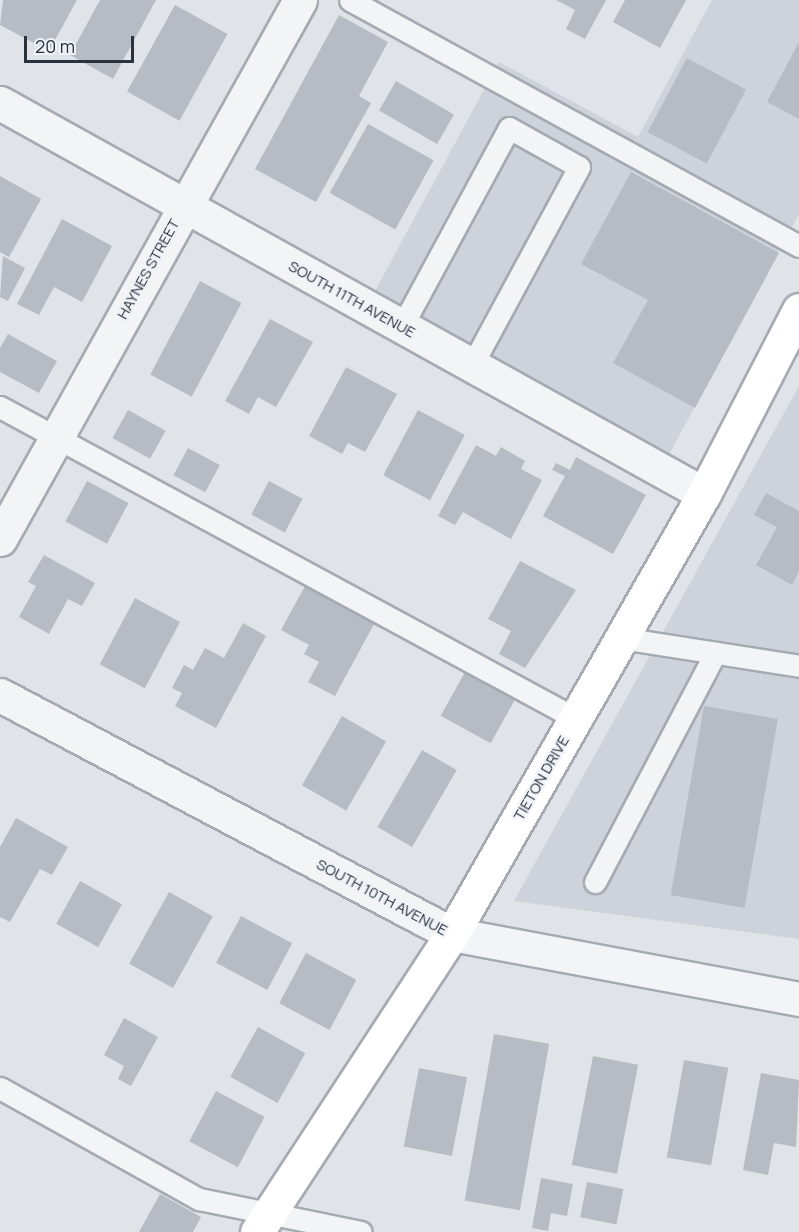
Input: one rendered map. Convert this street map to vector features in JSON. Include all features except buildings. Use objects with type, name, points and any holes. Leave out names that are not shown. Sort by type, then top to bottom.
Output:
[{"type":"main road","name":"TIETON DRIVE","points":[[263,1223],[452,934],[704,494],[799,310]]},
{"type":"street","name":"HAYNES STREET","points":[[0,540],[183,206],[300,0]]},
{"type":"street","name":"SOUTH 11TH AVENUE","points":[[0,103],[704,494]]},
{"type":"street","name":"SOUTH 10TH AVENUE","points":[[0,695],[452,934],[799,999]]},
{"type":"lane","points":[[350,0],[799,246]]},
{"type":"lane","points":[[402,326],[508,128],[579,167],[472,365]]},
{"type":"lane","points":[[0,406],[575,718]]},
{"type":"lane","points":[[621,638],[799,666]]},
{"type":"lane","points":[[595,882],[715,653]]},
{"type":"lane","points":[[0,1088],[199,1199],[263,1223],[361,1232]]},
{"type":"shaded area","points":[[712,0],[799,0],[799,214],[653,484],[357,324],[499,62],[638,137]]},
{"type":"shaded area","points":[[799,386],[799,939],[514,901]]}]
